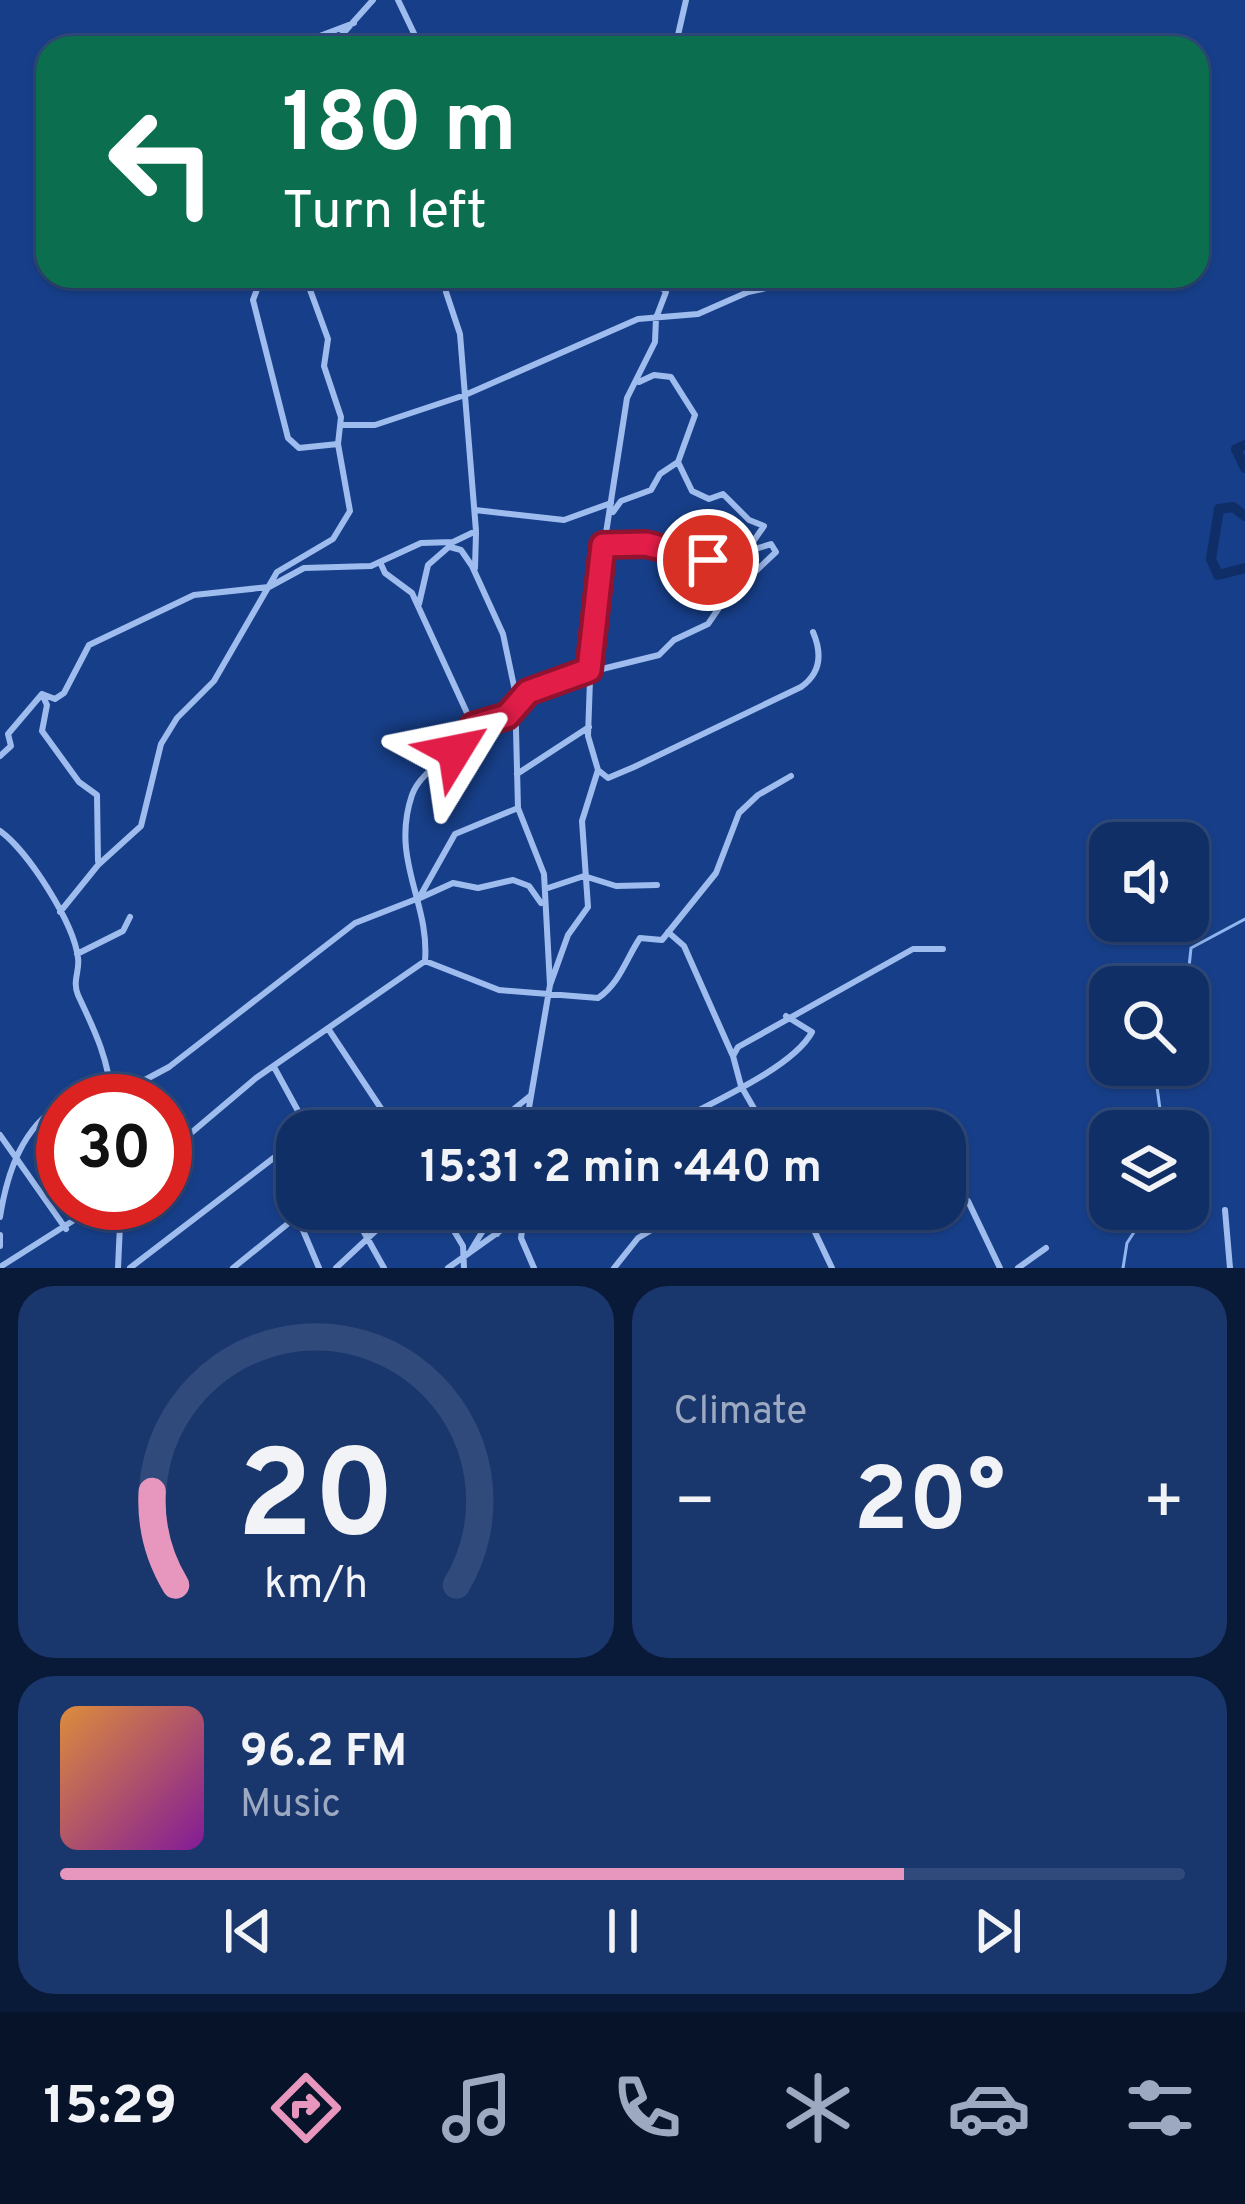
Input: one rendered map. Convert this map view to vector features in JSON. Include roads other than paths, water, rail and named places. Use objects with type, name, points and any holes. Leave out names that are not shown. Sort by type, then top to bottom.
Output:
[{"type":"street","points":[[342,36],[373,0]]},
{"type":"street","points":[[398,0],[416,36]]},
{"type":"street","points":[[677,36],[686,0]]},
{"type":"street","points":[[320,36],[354,23]]},
{"type":"street","points":[[258,288],[254,299],[288,438],[299,448],[338,444]]},
{"type":"street","points":[[60,912],[98,865],[141,826],[161,744],[177,718],[214,681],[278,572],[333,538],[350,511],[338,444],[343,425],[324,366],[328,339],[310,288]]},
{"type":"street","points":[[449,288],[475,510],[475,571]]},
{"type":"street","points":[[529,1110],[549,987],[568,935],[588,911],[582,821],[598,770],[589,728],[589,670],[603,545],[627,398],[655,341],[666,292],[662,288]]},
{"type":"street","points":[[343,425],[375,425],[464,395],[600,333],[657,316],[698,314],[764,288]]},
{"type":"street","points":[[611,514],[620,502],[651,490],[661,474],[678,462],[694,412],[671,377],[654,375],[636,384]]},
{"type":"street","points":[[678,462],[692,491],[709,499],[723,494],[748,520],[764,526],[748,549]]},
{"type":"street","points":[[475,510],[564,520],[611,503]]},
{"type":"street","points":[[418,604],[428,565],[476,531]]},
{"type":"street","points":[[42,694],[55,698],[64,694],[89,645],[206,592],[269,587],[304,568],[380,562],[421,543],[452,544],[475,571],[503,634],[514,708],[518,808],[542,865],[549,987]]},
{"type":"street","points":[[425,961],[417,899],[405,862],[412,796],[473,726],[507,716],[528,692],[589,670],[607,672],[659,656],[674,640],[709,624],[723,602],[776,552],[771,544],[708,560],[646,544],[603,545]]},
{"type":"street","points":[[380,562],[418,604],[473,726]]},
{"type":"street","points":[[598,770],[608,778],[801,687],[816,672],[819,650],[814,632]]},
{"type":"street","points":[[0,756],[11,746],[8,734],[42,694]]},
{"type":"street","points":[[42,694],[47,705],[42,731],[79,782],[97,795],[98,865]]},
{"type":"street","points":[[516,775],[589,728]]},
{"type":"street","points":[[513,754],[532,766]]},
{"type":"street","points":[[425,961],[499,990],[549,987],[584,1000],[598,998],[616,986],[628,951],[640,938],[662,940],[716,872],[739,813],[758,795],[791,776]]},
{"type":"street","points":[[417,899],[449,839],[472,823],[518,808]]},
{"type":"street","points":[[0,831],[33,868],[60,912],[77,954],[77,992],[100,1035],[108,1074]]},
{"type":"street","points":[[545,889],[584,876],[616,886],[657,885]]},
{"type":"street","points":[[156,1074],[362,919],[399,910],[453,883],[478,888],[513,880],[530,886],[543,906]]},
{"type":"street","points":[[77,954],[123,931],[130,917]]},
{"type":"street","points":[[668,932],[684,946],[755,1110]]},
{"type":"street","points":[[733,1056],[738,1046],[787,1016],[913,949],[943,949]]},
{"type":"street","points":[[192,1133],[274,1066],[425,961]]},
{"type":"street","points":[[697,1110],[769,1072],[811,1036],[809,1025],[787,1016]]},
{"type":"street","points":[[329,1030],[382,1110]]},
{"type":"street","points":[[274,1066],[298,1110]]},
{"type":"street","points":[[513,1110],[532,1094]]},
{"type":"street","points":[[0,1217],[14,1161],[36,1126]]},
{"type":"street","points":[[0,1135],[14,1161],[36,1184]]},
{"type":"street","points":[[130,1268],[276,1156]]},
{"type":"street","points":[[968,1201],[1000,1268]]},
{"type":"street","points":[[1225,1210],[1230,1268]]},
{"type":"street","points":[[0,1268],[64,1230]]},
{"type":"street","points":[[118,1268],[120,1230]]},
{"type":"street","points":[[233,1268],[279,1230]]},
{"type":"street","points":[[302,1230],[319,1268]]},
{"type":"street","points":[[362,1230],[384,1268]]},
{"type":"street","points":[[336,1268],[379,1230]]},
{"type":"street","points":[[452,1230],[466,1255]]},
{"type":"street","points":[[464,1268],[466,1255],[482,1230]]},
{"type":"street","points":[[497,1230],[497,1234]]},
{"type":"street","points":[[448,1268],[502,1230]]},
{"type":"street","points":[[520,1230],[534,1268]]},
{"type":"street","points":[[614,1268],[638,1238],[652,1230]]},
{"type":"street","points":[[814,1230],[832,1268]]},
{"type":"street","points":[[1018,1268],[1046,1248]]},
{"type":"waterway","points":[[1245,445],[1236,449],[1245,468]]},
{"type":"waterway","points":[[1245,516],[1233,507],[1219,509],[1211,559],[1218,575],[1245,568]]},
{"type":"waterway","points":[[1189,966],[1191,948],[1245,919]]},
{"type":"waterway","points":[[1157,1086],[1160,1110]]},
{"type":"waterway","points":[[1123,1268],[1127,1243],[1135,1230]]}]
